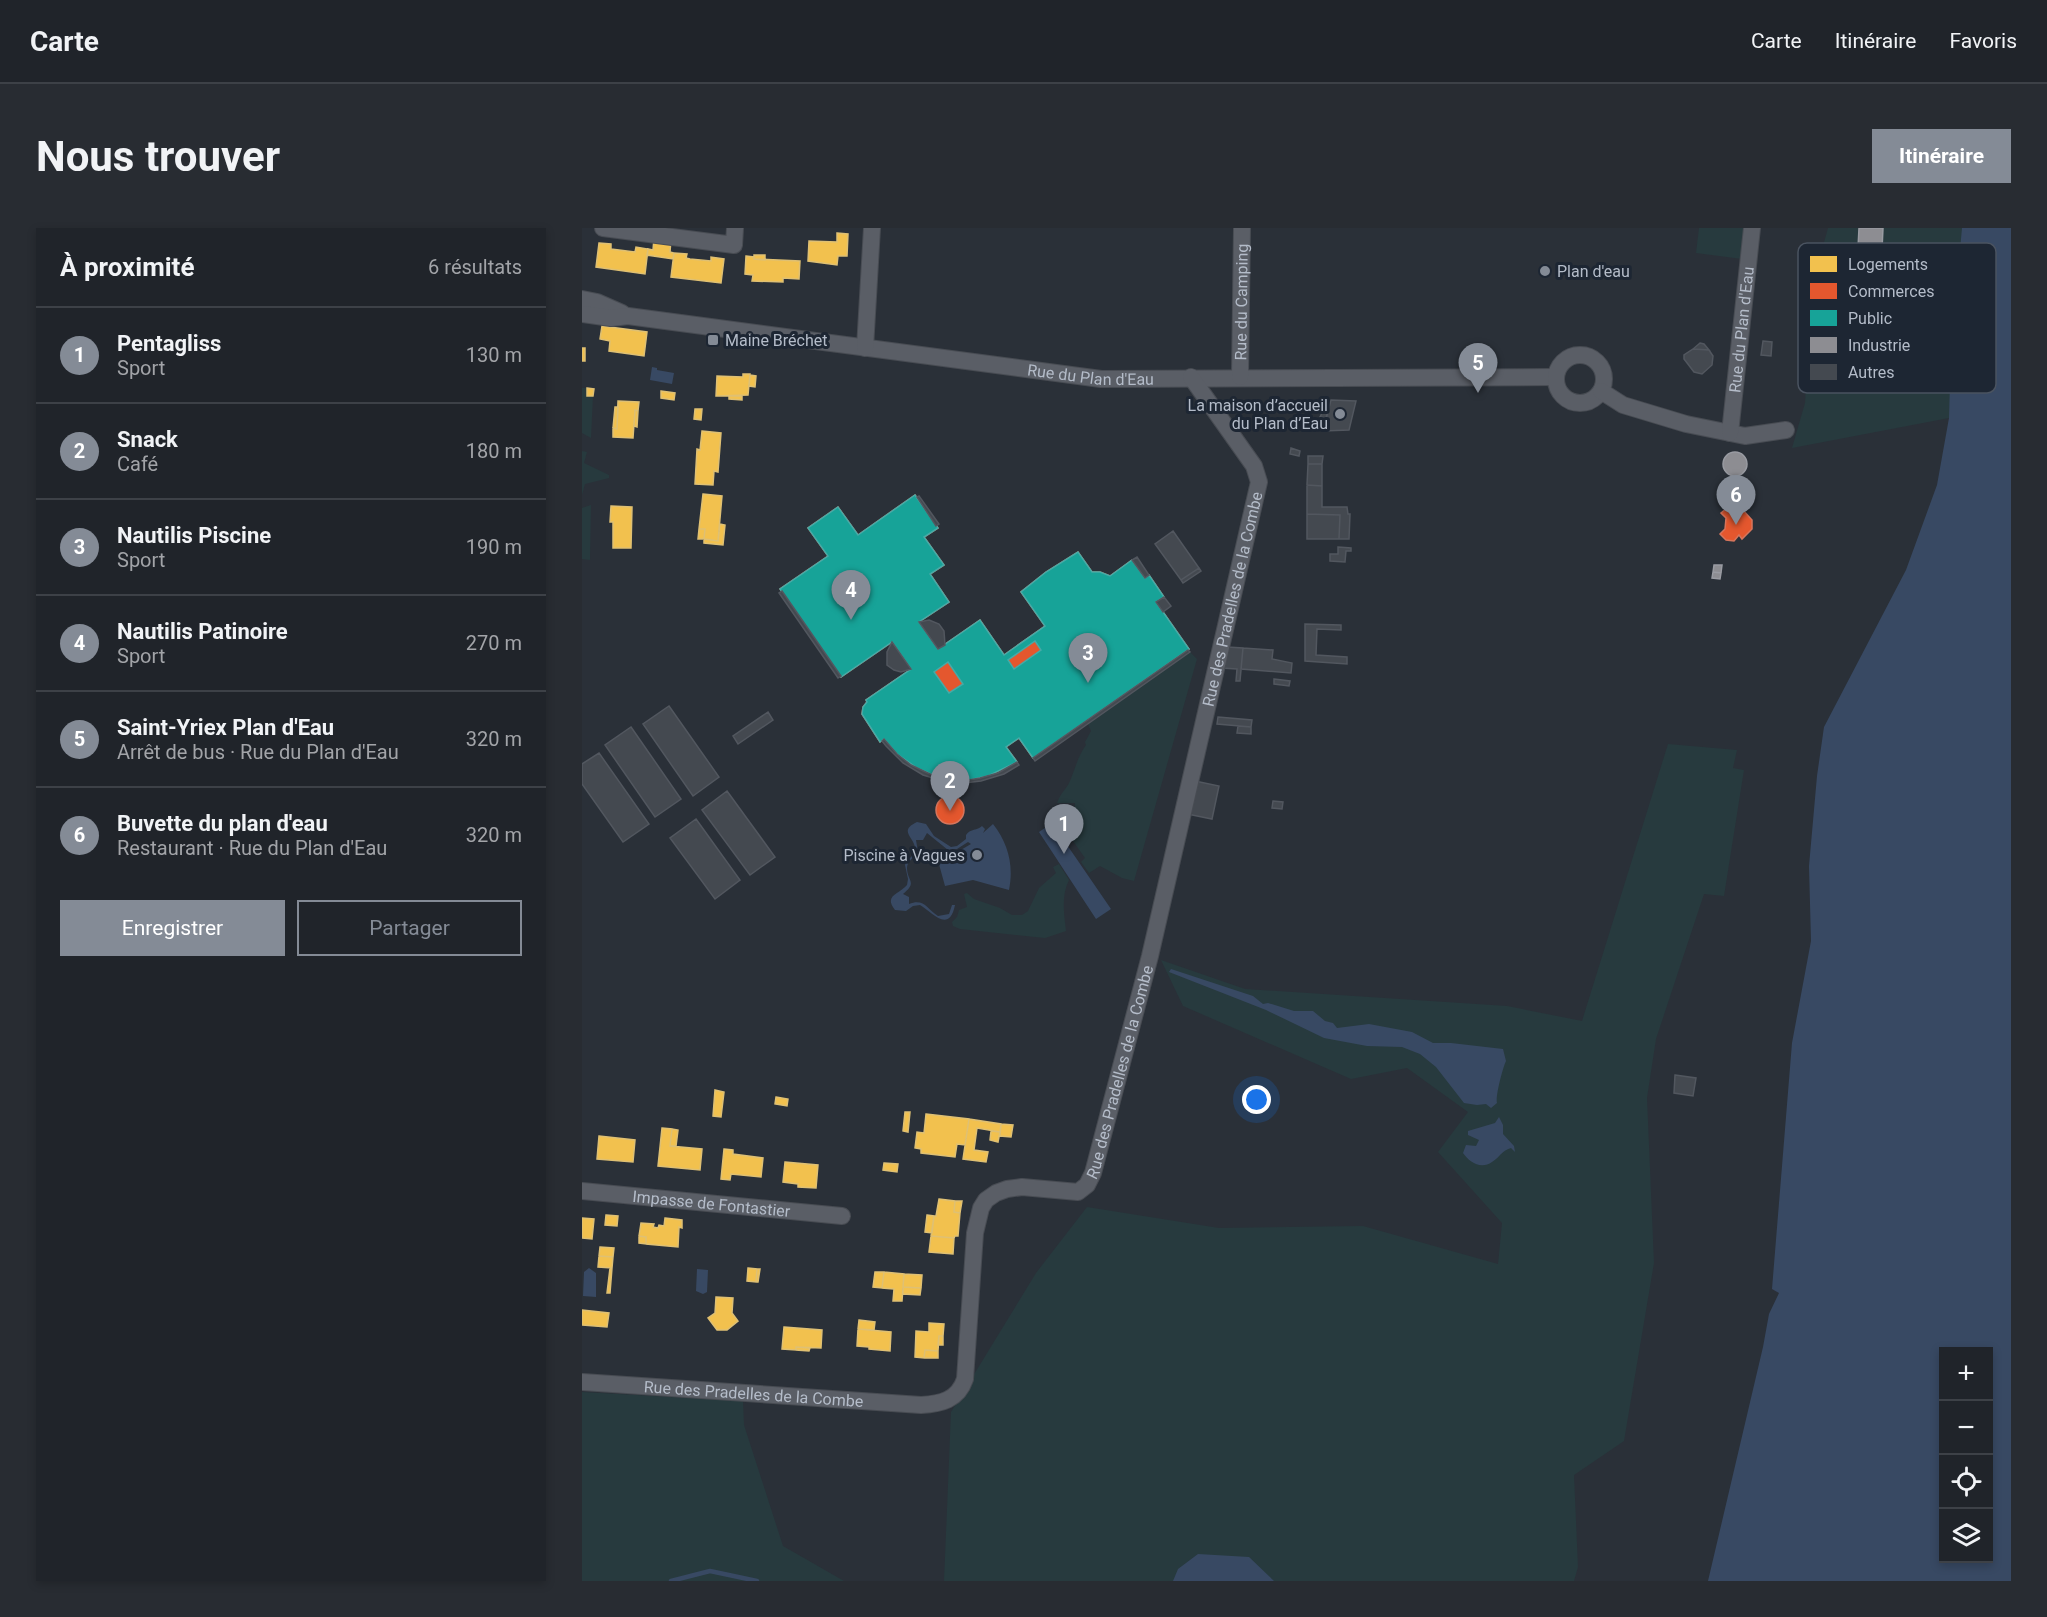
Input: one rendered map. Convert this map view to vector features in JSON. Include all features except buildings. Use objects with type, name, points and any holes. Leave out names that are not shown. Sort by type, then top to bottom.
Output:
[{"type":"street","points":[[603,228],[734,245],[735,228]]},
{"type":"street","points":[[865,348],[872,228]]},
{"type":"street","name":"Rue du Camping","points":[[1240,377],[1242,228]]},
{"type":"street","name":"Rue du Plan d'Eau","points":[[1730,433],[1752,228]]},
{"type":"street","name":"Rue du Plan d'Eau","points":[[582,299],[597,302],[628,316]]},
{"type":"street","name":"Rue du Plan d'Eau","points":[[582,314],[611,318],[628,316],[1085,378],[1556,377]]},
{"type":"street","points":[[1578,355],[1587,356],[1598,363],[1604,381],[1601,391],[1590,401],[1582,403],[1566,399],[1560,394],[1556,377],[1559,366],[1564,360],[1578,355]]},
{"type":"street","name":"Rue des Pradelles de la Combe","points":[[582,1382],[921,1405],[950,1399],[962,1388],[964,1379],[975,1233],[981,1208],[991,1196],[1007,1189],[1078,1192],[1087,1185],[1093,1173],[1149,956],[1259,482],[1254,466],[1191,377]]},
{"type":"street","points":[[1601,391],[1623,405],[1686,424],[1745,436],[1786,430]]},
{"type":"street","name":"Impasse de Fontastier","points":[[582,1191],[842,1216]]},
{"type":"green space","points":[[1699,228],[1745,228],[1742,259],[1696,253]]},
{"type":"green space","points":[[1828,228],[1963,228],[1962,243],[1824,243]]},
{"type":"green space","points":[[582,388],[587,388],[587,396],[593,396],[591,438],[582,433]]},
{"type":"green space","points":[[1806,393],[1951,393],[1949,418],[1792,448]]},
{"type":"green space","points":[[582,451],[587,452],[584,463],[609,475],[609,478],[585,484],[582,495]]},
{"type":"green space","points":[[591,505],[590,560],[582,559],[582,508]]},
{"type":"green space","points":[[1190,652],[1197,659],[1134,881],[1122,878],[1100,866],[1089,873],[1081,862],[1085,858],[1056,817],[1057,809],[1066,809],[1066,812],[1074,813],[1075,803],[1057,803],[1086,745],[1085,742],[1091,731],[1088,724]]},
{"type":"green space","points":[[1668,744],[1737,750],[1733,768],[1744,770],[1724,896],[1704,894],[1656,1039],[1647,1098],[1654,1263],[1624,1441],[1574,1475],[1578,1567],[1574,1581],[944,1581],[951,1412],[1036,1273],[1087,1207],[1219,1228],[1363,1226],[1498,1264],[1502,1223],[1438,1152],[1468,1112],[1407,1068],[1351,1079],[1183,1006],[1161,960],[1245,989],[1507,1006],[1582,1021]]},
{"type":"green space","points":[[1059,864],[1069,880],[1064,898],[1066,931],[1045,938],[960,929],[953,926],[952,922],[959,910],[967,907],[964,894],[967,893],[974,899],[1012,915],[1022,915],[1028,911],[1039,888],[1056,873],[1053,867]]},
{"type":"green space","points":[[582,1392],[743,1401],[744,1425],[783,1546],[844,1581],[582,1581]]},
{"type":"water","points":[[1962,228],[2011,228],[2011,1581],[1708,1581],[1769,1314],[1779,1293],[1772,1289],[1792,1043],[1811,941],[1809,866],[1824,727],[1906,570],[1937,485],[1949,418],[1950,393],[1996,393],[1996,243],[1961,243]]},
{"type":"water","points":[[652,367],[674,373],[672,384],[650,380]]},
{"type":"water","name":"Piscine à Vagues","points":[[917,822],[926,824],[934,836],[951,847],[957,846],[966,839],[970,831],[982,826],[985,829],[983,833],[993,824],[1003,839],[1010,863],[1009,890],[973,880],[945,886],[937,857],[959,851],[971,844],[968,842],[957,849],[948,850],[927,833],[923,840],[916,840],[918,852],[907,866],[911,884],[903,894],[909,897],[909,904],[922,903],[938,916],[949,914],[952,905],[955,905],[952,914],[944,920],[934,916],[920,905],[913,906],[906,911],[895,910],[892,898],[907,885],[905,865],[915,850],[908,831],[911,825]]},
{"type":"water","points":[[1052,823],[1111,909],[1096,919],[1039,832]]},
{"type":"water","points":[[1171,969],[1253,996],[1263,1004],[1268,1003],[1294,1011],[1313,1011],[1337,1028],[1369,1024],[1412,1032],[1433,1043],[1503,1049],[1506,1061],[1498,1089],[1497,1103],[1491,1108],[1486,1104],[1464,1103],[1436,1067],[1420,1054],[1402,1047],[1367,1046],[1324,1038],[1266,1010],[1169,972]]},
{"type":"water","points":[[1499,1117],[1503,1125],[1503,1134],[1514,1146],[1515,1152],[1511,1148],[1508,1149],[1495,1160],[1484,1165],[1472,1162],[1463,1153],[1466,1145],[1476,1146],[1479,1140],[1468,1135],[1468,1131],[1495,1123]]},
{"type":"water","points":[[589,1268],[596,1273],[596,1297],[583,1296],[584,1272]]},
{"type":"water","points":[[697,1269],[708,1270],[707,1292],[703,1294],[696,1291]]},
{"type":"water","points":[[1198,1554],[1249,1557],[1274,1581],[1173,1581],[1178,1569]]},
{"type":"waterway","points":[[671,1581],[710,1571],[757,1581]]},
{"type":"place","name":"Plan d'eau","points":[[1545,271]]},
{"type":"place","name":"Maine Bréchet","points":[[713,340]]},
{"type":"place","name":"Saint-Yriex Plan d'Eau","points":[[1478,393]]},
{"type":"place","name":"La maison d’accueil du Plan d’Eau","points":[[1340,414]]},
{"type":"place","name":"Buvette du plan d'eau","points":[[1736,525]]},
{"type":"place","name":"Nautilis Patinoire","points":[[851,620]]},
{"type":"place","name":"Nautilis Piscine","points":[[1088,683]]},
{"type":"place","name":"Snack","points":[[950,811]]},
{"type":"place","name":"Pentagliss","points":[[1064,854]]},
{"type":"place","name":"Piscine à Vagues","points":[[977,855]]}]
